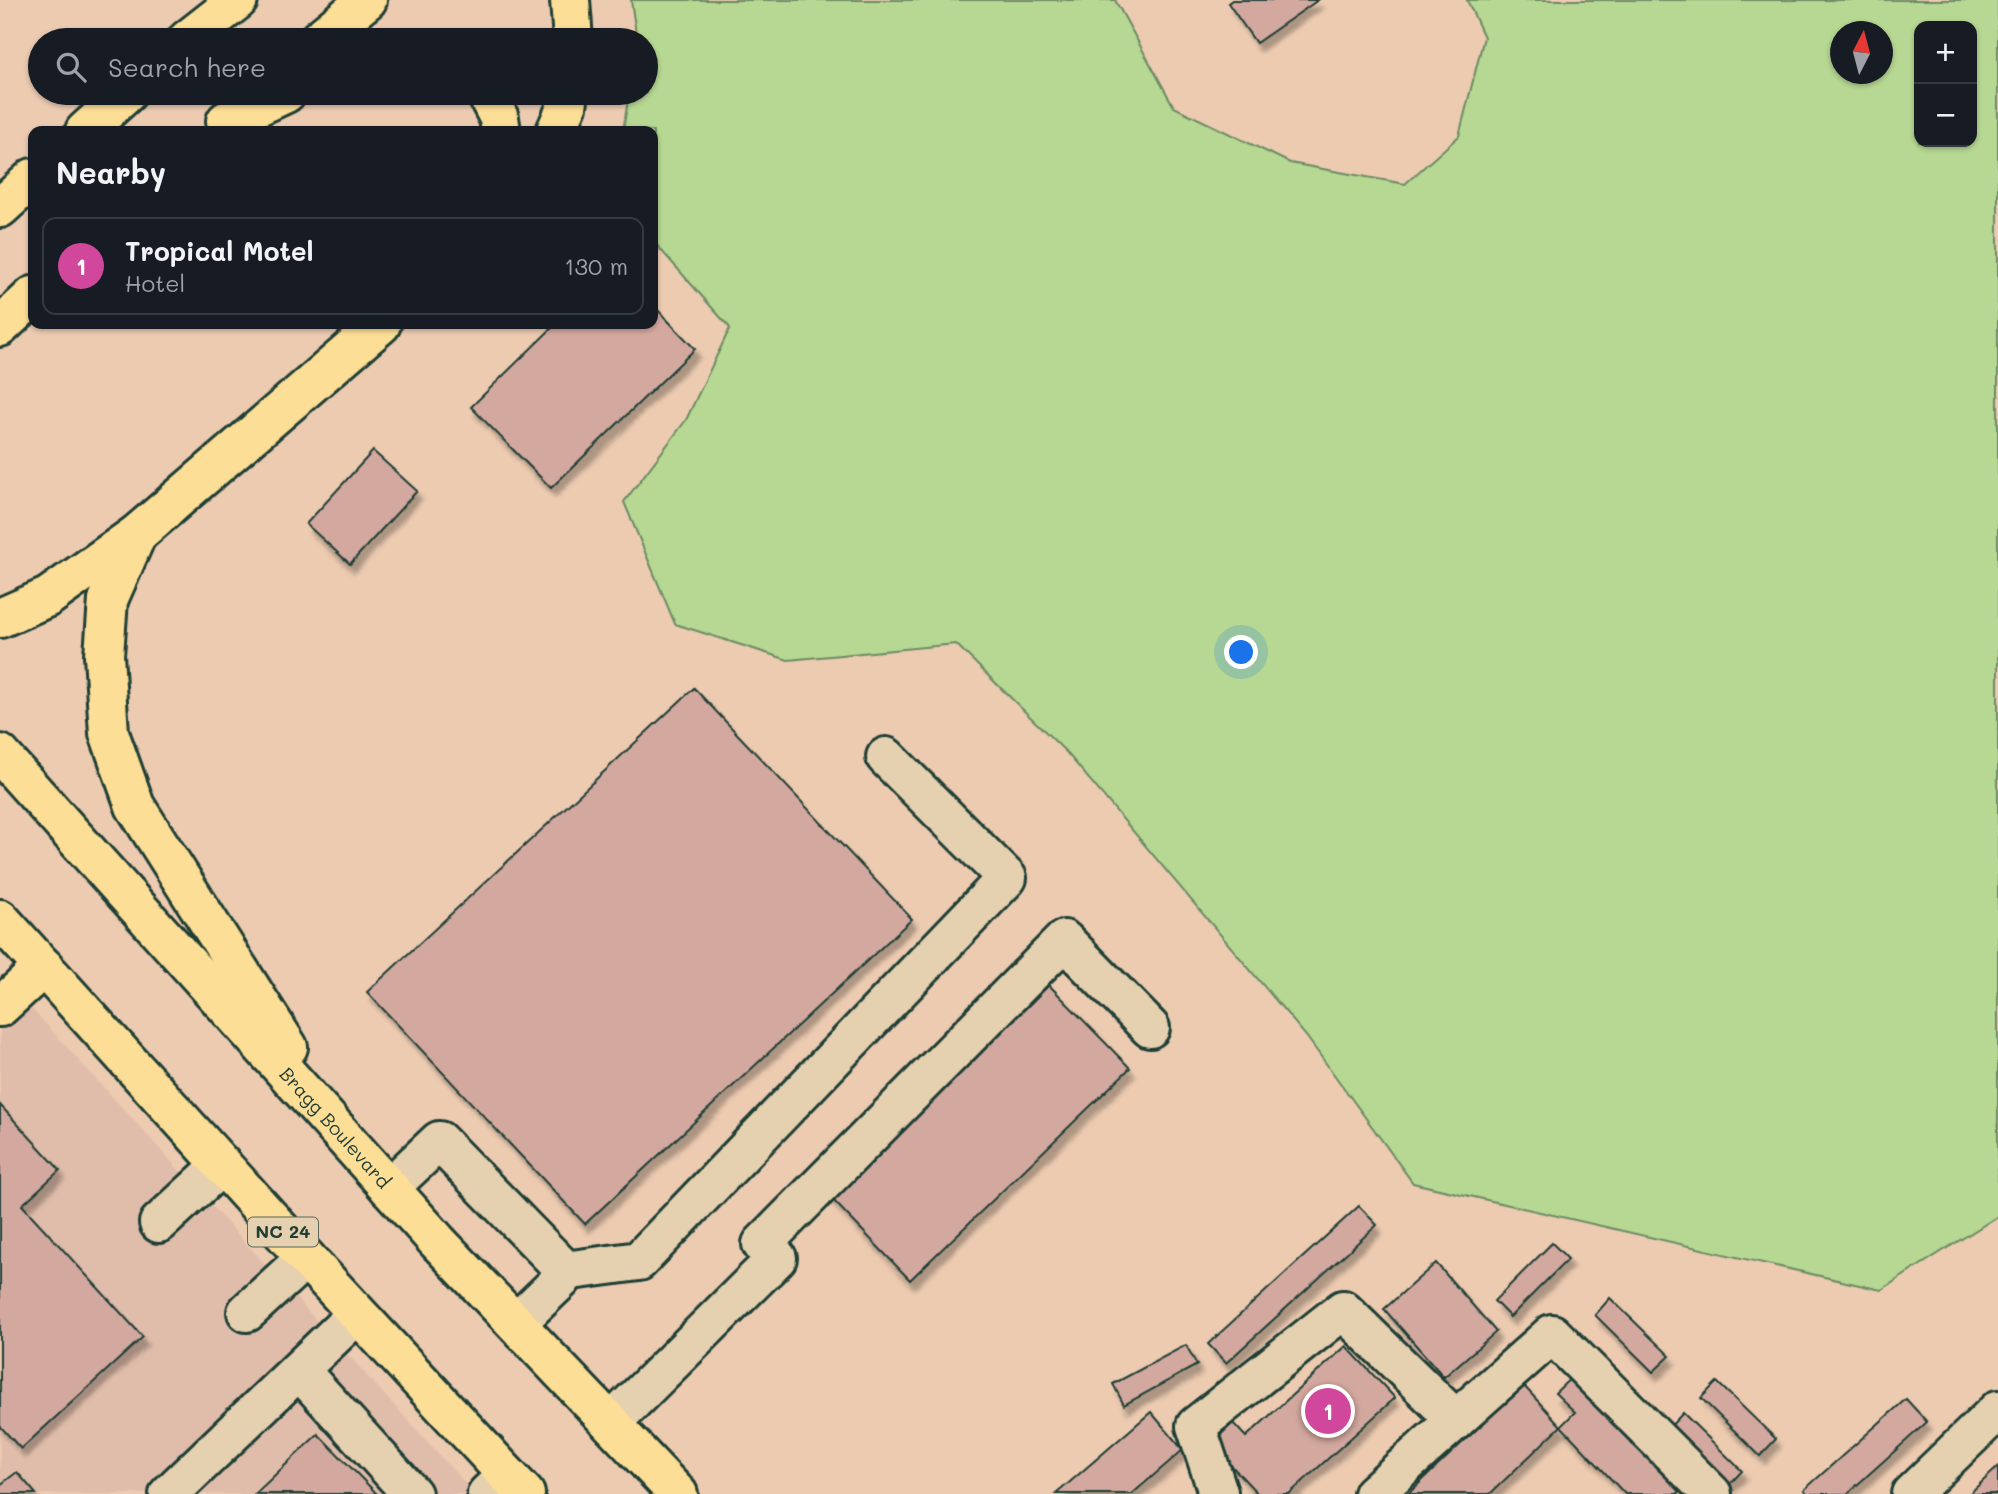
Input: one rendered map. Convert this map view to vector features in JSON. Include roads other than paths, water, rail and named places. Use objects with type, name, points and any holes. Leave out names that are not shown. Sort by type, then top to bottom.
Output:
[{"type":"main road","points":[[202,28],[238,0]]},
{"type":"main road","points":[[333,28],[367,0]]},
{"type":"main road","points":[[570,0],[572,28]]},
{"type":"main road","points":[[91,126],[114,105]]},
{"type":"main road","points":[[220,126],[244,105]]},
{"type":"main road","points":[[220,126],[262,105]]},
{"type":"main road","points":[[492,105],[500,126]]},
{"type":"main road","points":[[558,126],[567,105]]},
{"type":"main road","points":[[0,208],[28,183]]},
{"type":"main road","points":[[0,327],[28,301]]},
{"type":"main road","points":[[0,618],[48,597],[137,534],[375,329]]},
{"type":"main road","points":[[137,534],[108,600],[104,655],[109,733],[135,806],[346,1139]]},
{"type":"main road","name":"Bragg Boulevard","points":[[0,754],[390,1188],[678,1494]]},
{"type":"main road","name":"NC 24","points":[[0,919],[357,1314],[507,1488]]},
{"type":"main road","points":[[0,1007],[44,967]]},
{"type":"lane","points":[[565,1271],[639,1261],[1007,878],[886,757]]},
{"type":"lane","points":[[611,1423],[777,1258],[762,1244],[1064,940],[1150,1028]]},
{"type":"lane","points":[[390,1188],[439,1141],[565,1271]]},
{"type":"lane","points":[[159,1223],[222,1165]]},
{"type":"lane","points":[[247,1312],[306,1258]]},
{"type":"lane","points":[[516,1323],[562,1279],[565,1271]]},
{"type":"lane","points":[[1218,1493],[1196,1426],[1343,1310],[1456,1420]]},
{"type":"lane","points":[[169,1494],[357,1314]]},
{"type":"lane","points":[[1373,1494],[1552,1334],[1712,1494]]},
{"type":"lane","points":[[299,1370],[412,1494]]},
{"type":"lane","points":[[1911,1494],[1998,1410]]},
{"type":"place","name":"Tropical Motel","points":[[1328,1411]]}]
